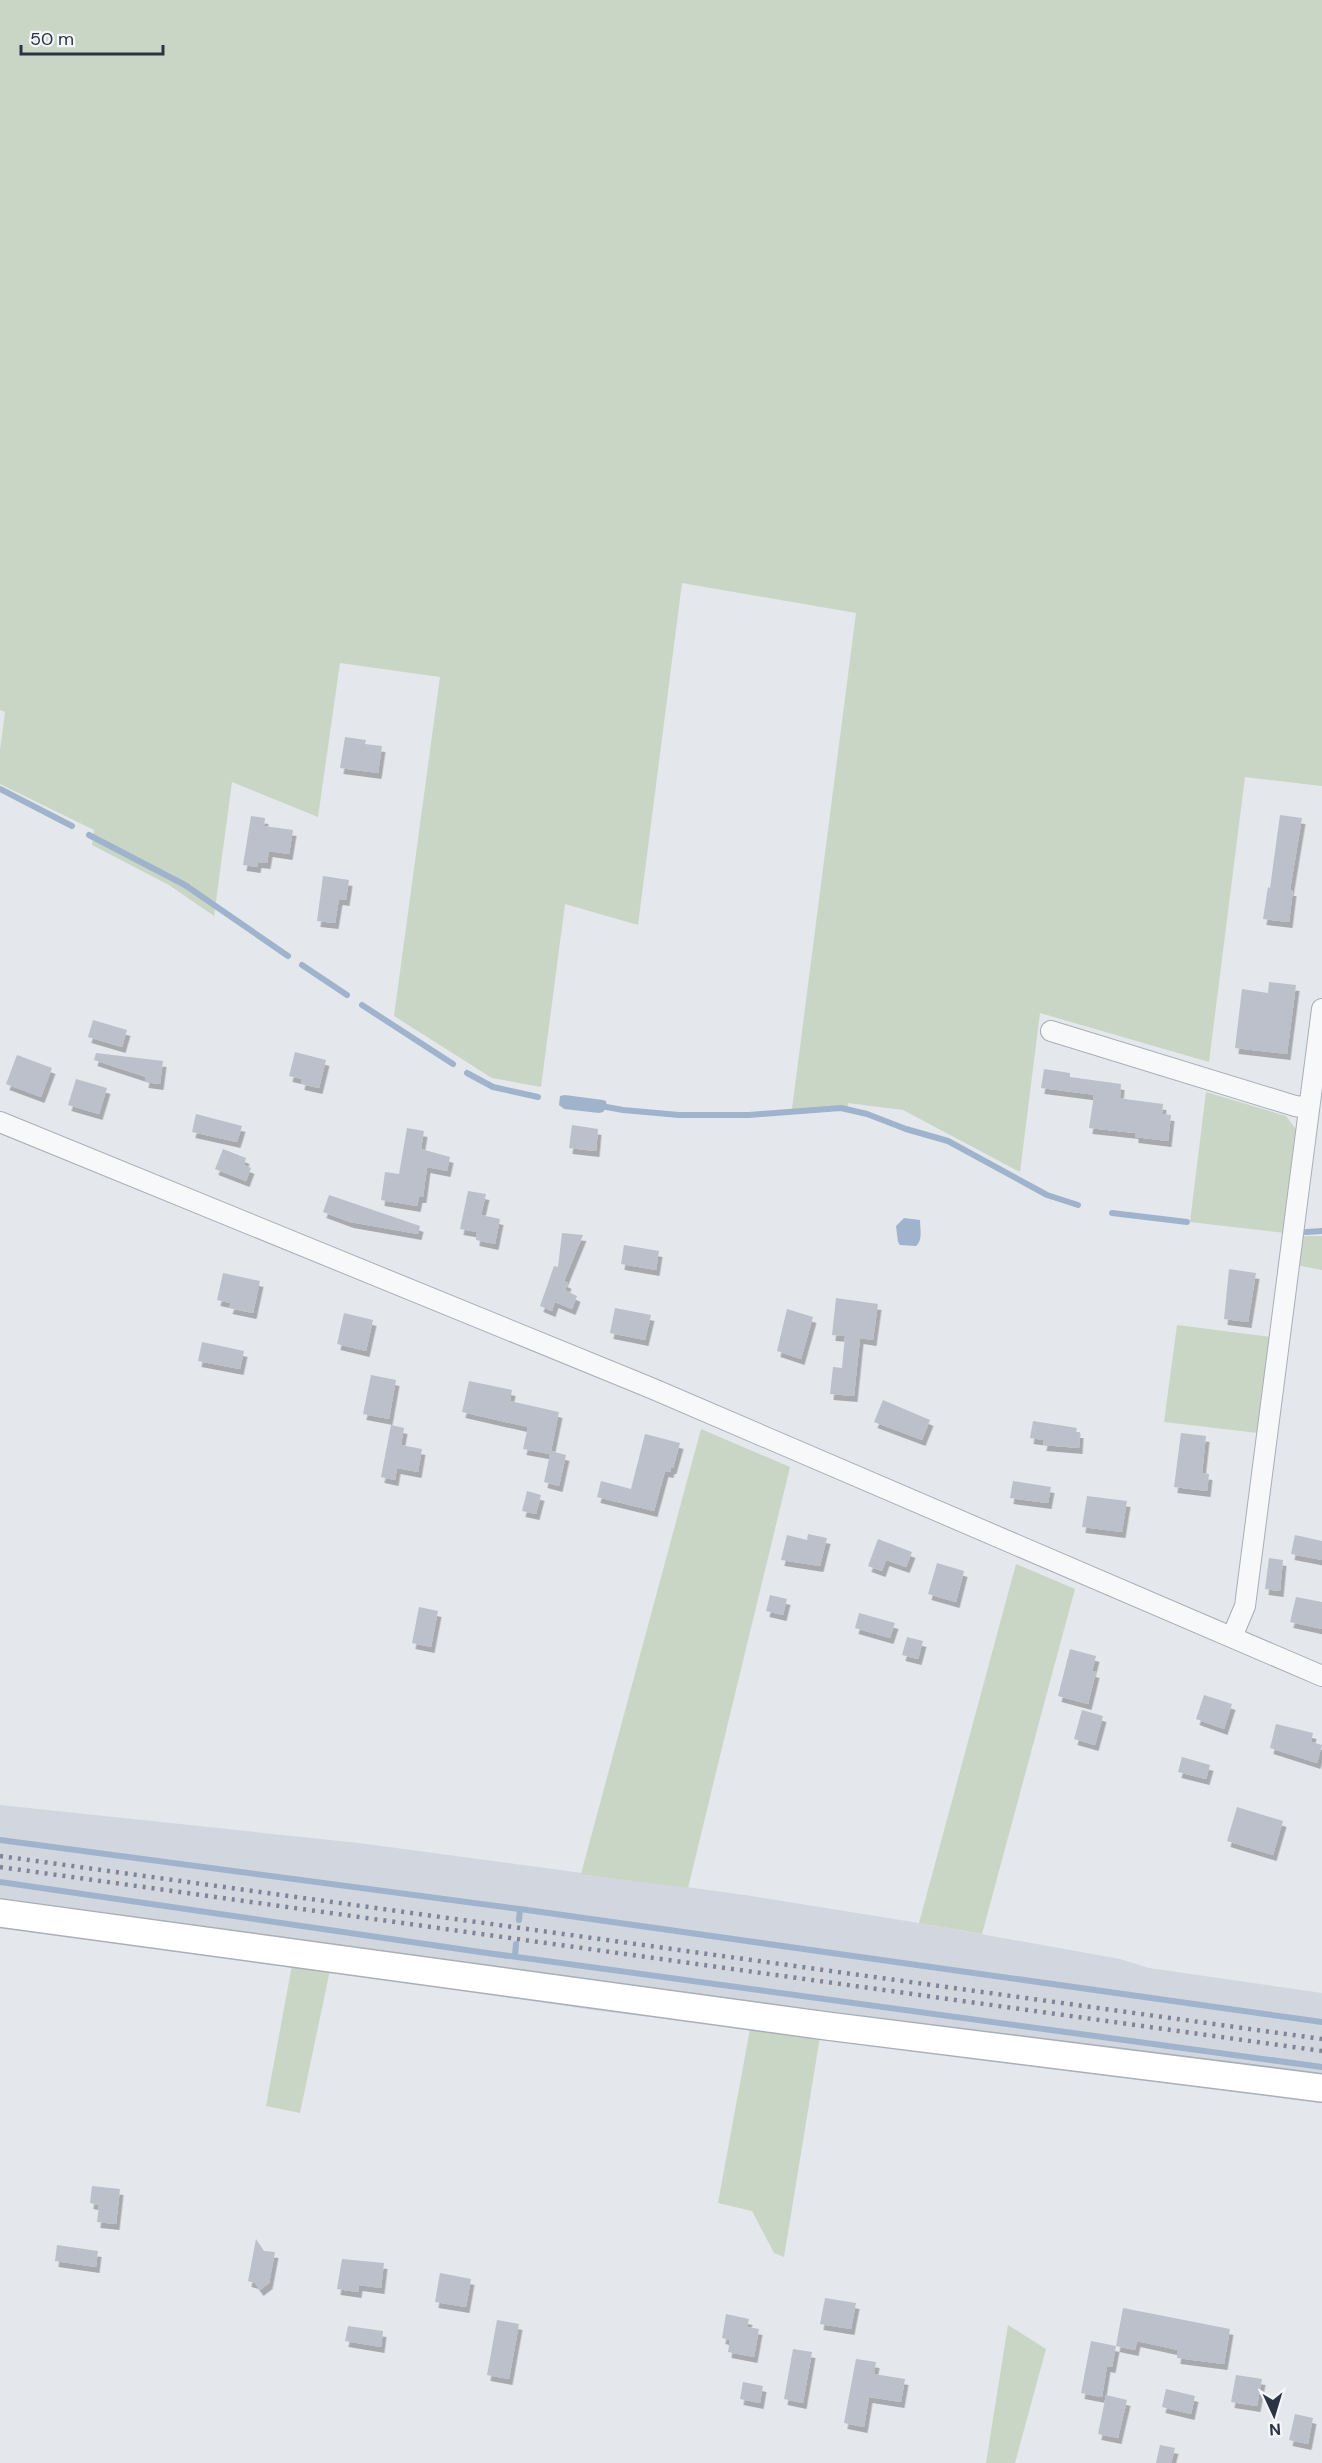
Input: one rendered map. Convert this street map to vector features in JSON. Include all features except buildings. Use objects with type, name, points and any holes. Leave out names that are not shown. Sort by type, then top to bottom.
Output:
[{"type":"street","points":[[1232,1637],[1245,1606],[1322,1009]]},
{"type":"street","points":[[1051,1031],[1295,1106],[1309,1108]]},
{"type":"street","points":[[0,1122],[651,1388],[1322,1676]]},
{"type":"street","points":[[0,1912],[826,2026],[1322,2088]]},
{"type":"shaded area","points":[[0,1805],[359,1843],[745,1895],[1120,1959],[1149,1968],[1322,1993],[1322,2097],[592,2010],[115,1940],[0,1928]]},
{"type":"green space","points":[[0,0],[1322,0],[1322,786],[1245,777],[1209,1062],[1040,1013],[1020,1172],[903,1110],[848,1103],[848,1109],[792,1109],[856,613],[682,583],[638,925],[565,904],[541,1087],[492,1078],[394,1016],[440,677],[340,663],[318,817],[232,782],[214,916],[169,885],[92,845],[94,830],[0,784],[0,750],[5,712],[0,710]]},
{"type":"green space","points":[[1206,1092],[1286,1116],[1298,1132],[1285,1233],[1190,1222]]},
{"type":"green space","points":[[1301,1236],[1322,1236],[1322,1270],[1296,1265]]},
{"type":"green space","points":[[1177,1325],[1271,1337],[1258,1433],[1164,1422]]},
{"type":"green space","points":[[701,1429],[790,1467],[688,1888],[581,1874]]},
{"type":"green space","points":[[1016,1564],[1075,1589],[982,1934],[919,1923]]},
{"type":"green space","points":[[292,1965],[330,1970],[300,2113],[266,2106]]},
{"type":"green space","points":[[750,2029],[820,2037],[784,2257],[774,2253],[752,2211],[718,2203]]},
{"type":"green space","points":[[1008,2325],[1046,2349],[1015,2463],[986,2463]]},
{"type":"water","points":[[560,1096],[603,1100],[606,1101],[607,1107],[599,1113],[564,1109],[559,1105]]},
{"type":"water","points":[[904,1218],[920,1220],[920,1238],[916,1246],[900,1245],[898,1242],[896,1226]]},
{"type":"waterway","points":[[0,789],[72,826]]},
{"type":"waterway","points":[[89,835],[185,885],[288,956]]},
{"type":"waterway","points":[[302,965],[347,995]]},
{"type":"waterway","points":[[362,1005],[453,1064]]},
{"type":"waterway","points":[[467,1073],[493,1087],[538,1097]]},
{"type":"waterway","points":[[601,1106],[679,1115],[749,1115],[841,1108],[867,1114],[906,1129],[948,1141],[1047,1195],[1078,1205]]},
{"type":"waterway","points":[[1112,1213],[1187,1222]]},
{"type":"waterway","points":[[1306,1232],[1322,1231]]},
{"type":"waterway","points":[[0,1840],[520,1909],[1322,2022]]},
{"type":"waterway","points":[[0,1882],[480,1952],[1322,2067]]},
{"type":"waterway","points":[[519,1920],[520,1909]]},
{"type":"waterway","points":[[515,1956],[516,1944]]},
{"type":"railway","points":[[0,1856],[1322,2039]]},
{"type":"railway","points":[[0,1867],[1322,2051]]}]
